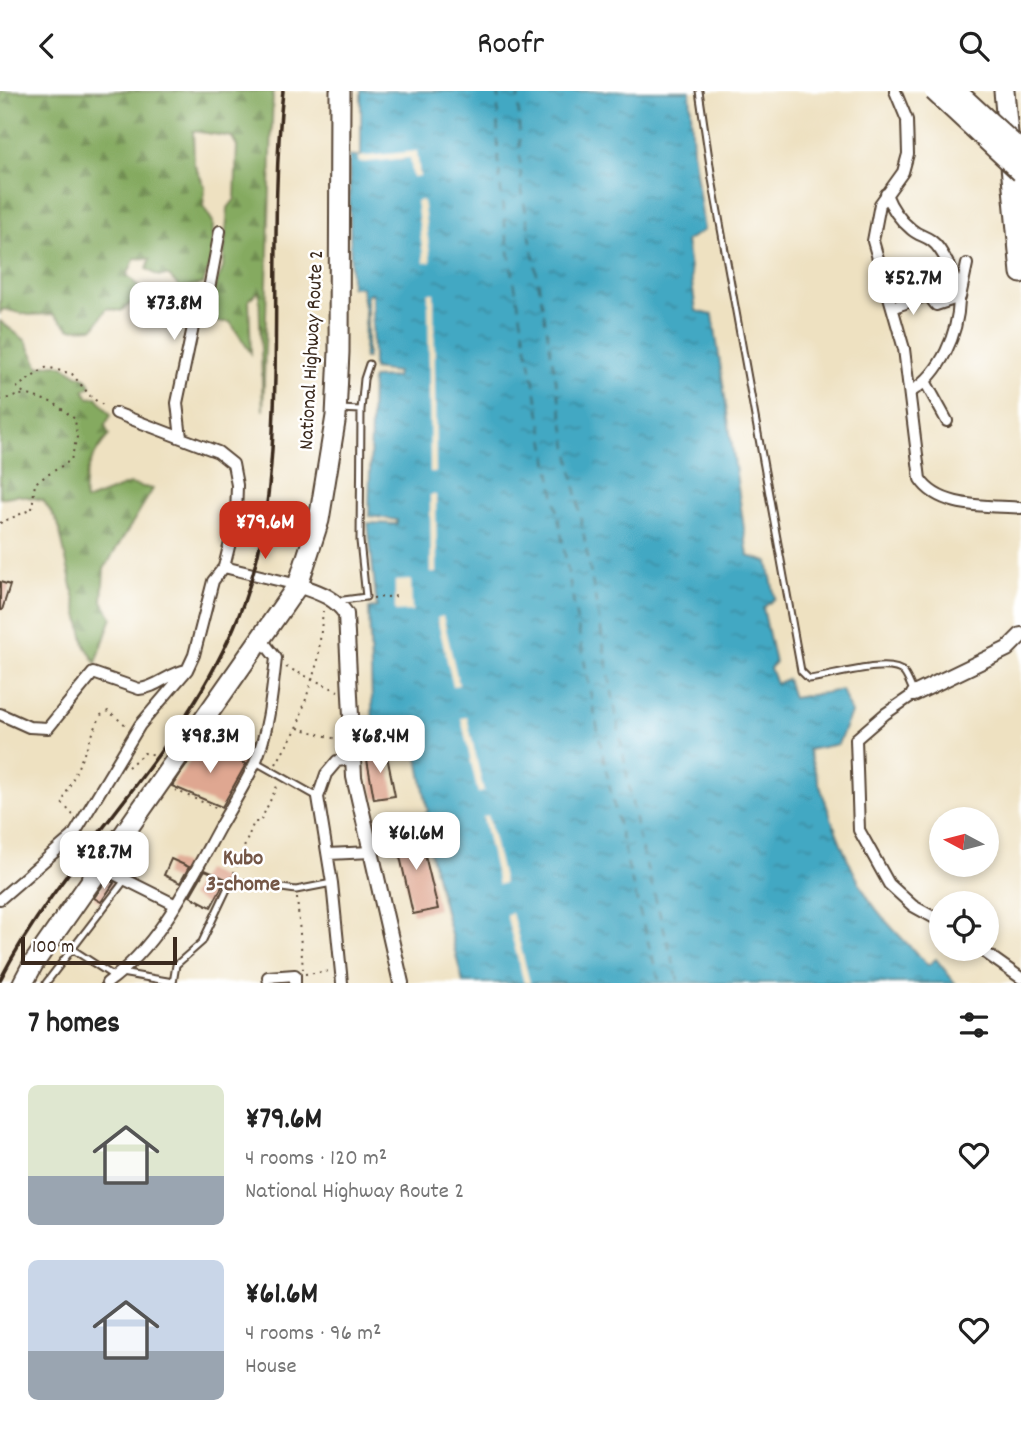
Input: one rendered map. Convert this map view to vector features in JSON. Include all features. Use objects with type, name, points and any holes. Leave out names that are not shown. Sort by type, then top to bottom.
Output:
[{"type":"highway","name":"National Highway Route 2","points":[[23,983],[33,964],[298,585],[319,520],[336,408],[340,91]]},
{"type":"highway","points":[[934,91],[1021,172]]},
{"type":"highway","points":[[956,91],[1021,151]]},
{"type":"highway","points":[[1004,91],[1021,273]]},
{"type":"street","points":[[895,91],[907,120],[908,154],[903,172],[886,194],[877,212],[873,241],[894,307],[912,391],[919,469],[927,487],[963,503],[1021,507]]},
{"type":"street","points":[[886,194],[890,206],[912,231],[927,235],[941,251],[960,297]]},
{"type":"street","points":[[181,438],[177,403],[193,327],[209,289],[220,231]]},
{"type":"street","points":[[912,391],[926,383],[938,368],[955,325],[967,264]]},
{"type":"street","points":[[894,307],[928,295],[936,305],[960,297]]},
{"type":"street","points":[[926,383],[947,421]]},
{"type":"street","points":[[1,896],[67,843],[135,732],[187,670],[194,655],[214,580],[224,567],[236,519],[237,485],[233,464],[218,452],[116,413]]},
{"type":"street","points":[[224,567],[298,585],[332,599],[346,614],[352,759],[401,983]]},
{"type":"street","points":[[929,915],[913,906],[889,884],[859,830],[856,739],[885,713],[914,694],[945,677],[1014,647],[1021,635]]},
{"type":"street","points":[[114,978],[150,941],[176,905],[256,762],[267,723],[276,662],[276,658],[262,640]]},
{"type":"street","points":[[0,714],[29,727],[48,728],[93,673],[146,689],[172,672],[187,670]]},
{"type":"street","points":[[342,983],[332,883],[318,797],[326,774],[337,761],[352,759]]},
{"type":"street","points":[[328,854],[371,852]]},
{"type":"street","points":[[102,868],[176,905]]},
{"type":"street","points":[[997,961],[1021,978]]},
{"type":"street","points":[[269,983],[268,977],[298,977]]},
{"type":"lane","points":[[699,91],[712,179],[801,671],[808,679],[826,678],[888,664],[903,672],[914,694]]},
{"type":"lane","points":[[332,599],[366,597],[360,541],[361,410],[364,379],[369,365]]},
{"type":"lane","points":[[336,408],[361,410]]},
{"type":"lane","points":[[256,762],[318,797]]},
{"type":"lane","points":[[46,983],[125,880]]},
{"type":"lane","points":[[72,949],[114,978],[173,983],[176,965],[202,942],[231,881],[296,890],[332,883]]},
{"type":"path","points":[[0,523],[32,509],[35,483],[71,460],[77,437],[75,419],[54,403],[25,394],[17,387],[47,367],[72,374],[92,398],[116,413]]},
{"type":"path","points":[[0,400],[25,394]]},
{"type":"path","points":[[373,599],[400,596]]},
{"type":"path","points":[[272,771],[297,728],[332,599]]},
{"type":"path","points":[[276,662],[350,696]]},
{"type":"path","points":[[81,823],[62,803],[101,715],[108,711],[135,732]]},
{"type":"path","points":[[207,718],[260,747]]},
{"type":"path","points":[[297,728],[353,743]]},
{"type":"path","points":[[111,773],[125,770],[144,753],[168,757]]},
{"type":"path","points":[[231,881],[254,822],[260,822],[282,776]]},
{"type":"path","points":[[161,784],[228,814]]},
{"type":"path","points":[[296,890],[298,977],[341,970]]},
{"type":"path","points":[[183,894],[216,911]]},
{"type":"green space","points":[[0,91],[273,91],[263,411],[259,291],[249,299],[251,353],[230,322],[216,322],[207,306],[223,268],[228,208],[235,199],[237,146],[232,137],[193,131],[194,164],[205,187],[203,206],[213,222],[212,257],[203,284],[180,288],[169,276],[158,276],[147,269],[150,259],[135,258],[127,275],[138,286],[139,297],[121,311],[107,308],[94,328],[70,329],[53,314],[29,315],[3,309],[0,313]]},
{"type":"green space","points":[[0,321],[26,341],[39,367],[60,365],[88,380],[91,386],[84,390],[89,398],[97,397],[111,415],[105,425],[109,435],[98,449],[87,474],[85,501],[129,484],[153,489],[104,569],[102,601],[112,617],[96,663],[85,645],[58,523],[43,500],[17,495],[0,498]]},
{"type":"water","points":[[361,91],[690,91],[693,150],[704,230],[686,241],[696,311],[713,315],[748,556],[768,562],[775,598],[763,608],[775,663],[770,668],[776,684],[787,679],[793,698],[842,690],[851,713],[838,744],[808,750],[837,834],[859,882],[881,915],[928,965],[938,961],[955,983],[463,983],[421,815],[428,812],[413,731],[373,733],[369,609],[377,607],[368,523],[397,524],[397,520],[369,516],[372,378],[396,377],[397,372],[373,369],[372,293],[367,294],[367,358],[364,358],[365,313],[361,287],[351,287],[349,156],[361,156]]},
{"type":"pier","points":[[417,151],[420,177],[413,178],[410,158],[359,163],[358,157]]},
{"type":"pier","points":[[423,200],[431,262],[424,263],[416,201]]},
{"type":"pier","points":[[428,293],[434,293],[436,472],[430,472]]},
{"type":"pier","points":[[430,495],[436,495],[437,573],[431,573]]},
{"type":"pier","points":[[411,580],[412,611],[395,612],[395,581]]},
{"type":"pier","points":[[443,616],[459,685],[453,686],[437,618]]},
{"type":"pier","points":[[467,717],[484,792],[478,793],[461,718]]},
{"type":"pier","points":[[488,815],[504,883],[498,885],[483,817]]},
{"type":"pier","points":[[512,913],[530,983],[524,983],[506,914]]},
{"type":"building","points":[[0,582],[10,585],[2,610],[0,610]]},
{"type":"building","points":[[202,743],[246,764],[222,807],[172,786]]},
{"type":"building","points":[[386,751],[395,796],[374,799],[366,754]]},
{"type":"building","points":[[419,830],[438,909],[413,914],[395,834]]},
{"type":"building","points":[[171,859],[189,867],[180,883],[164,875]]},
{"type":"building","points":[[205,870],[226,879],[211,907],[190,896]]},
{"type":"building","points":[[107,879],[114,883],[101,902],[94,898]]},
{"type":"ferry route","points":[[499,91],[499,172],[509,254],[607,773],[640,914],[660,983]]},
{"type":"ferry route","points":[[518,91],[521,186],[638,836],[679,983]]},
{"type":"railway","points":[[0,980],[26,934],[56,890],[183,720],[211,675],[246,597],[262,536],[273,441],[277,198],[283,91]]},
{"type":"district","name":"Kubo 3-chome","points":[[243,872]]}]
